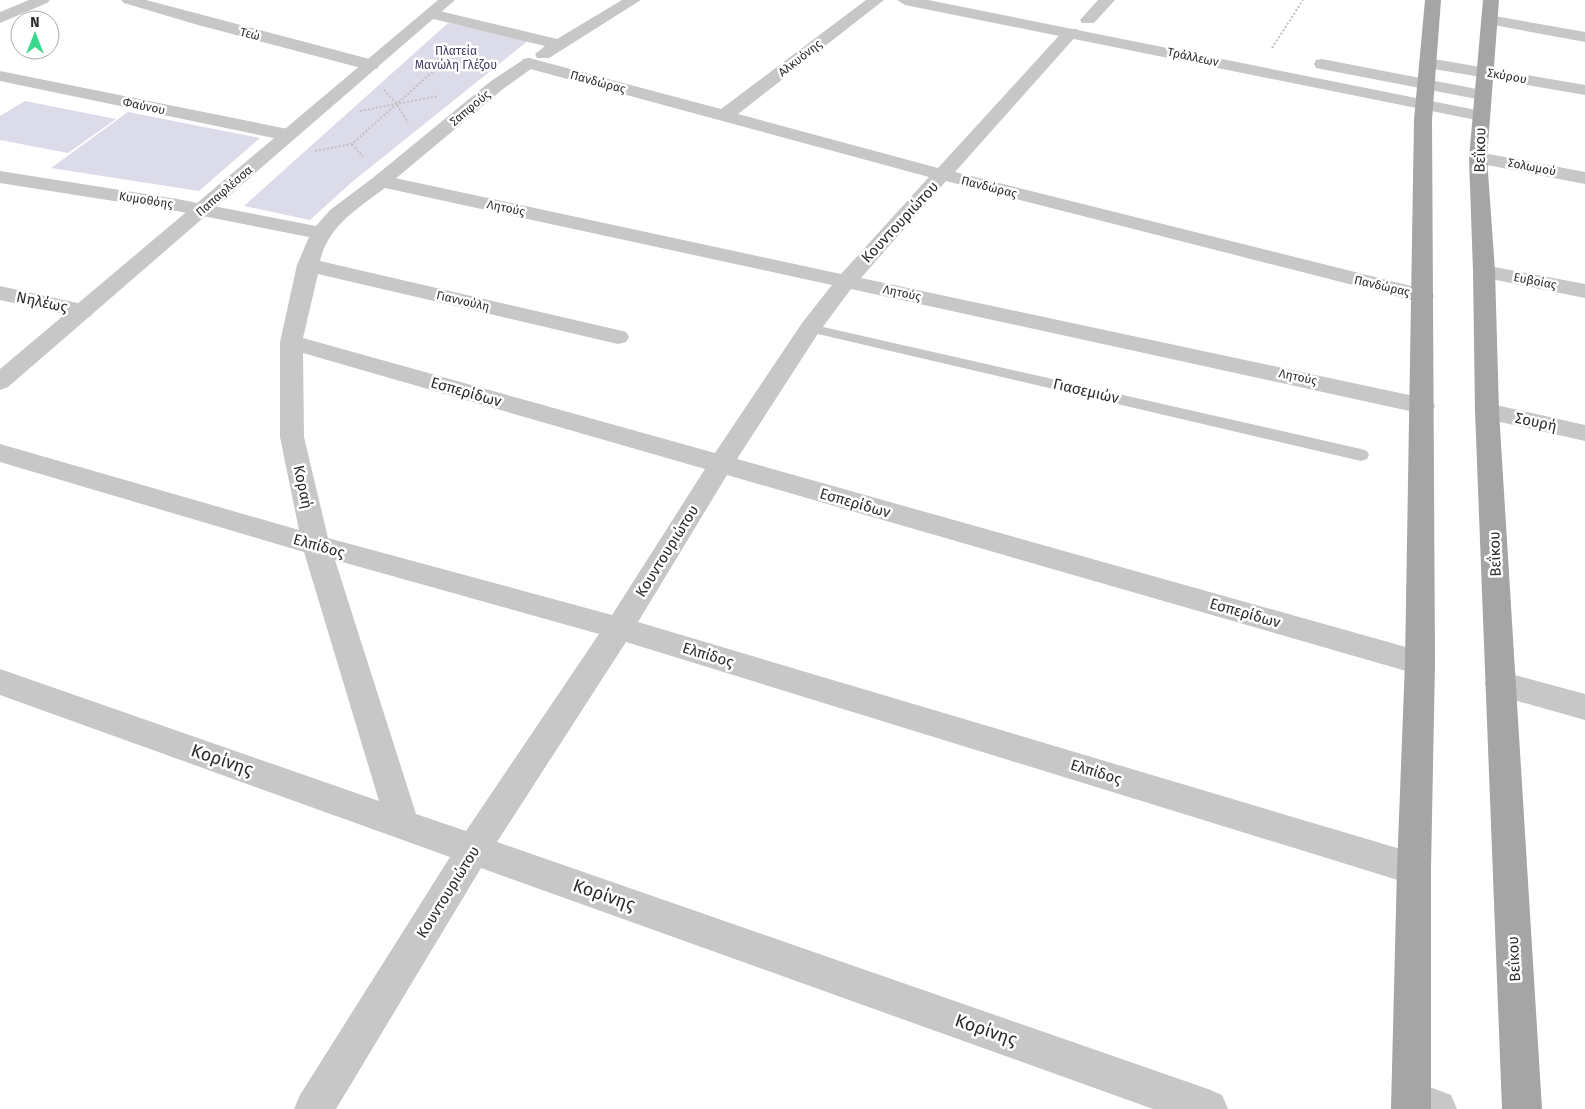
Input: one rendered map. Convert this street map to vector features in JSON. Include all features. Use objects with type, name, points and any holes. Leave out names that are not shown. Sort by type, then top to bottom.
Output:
[{"type":"main road","points":[[1419,1106],[1414,869],[1420,664],[1424,406],[1425,94],[1433,0]]},
{"type":"main road","name":"Βεΐκου","points":[[1491,0],[1478,158],[1484,271],[1487,411],[1494,510],[1500,684],[1522,1109]]},
{"type":"street","points":[[0,18],[42,0]]},
{"type":"street","name":"Τεώ","points":[[129,0],[204,22],[371,65]]},
{"type":"street","name":"Σαπφούς","points":[[321,233],[337,214],[381,181],[497,85],[558,44],[633,0]]},
{"type":"street","name":"Αλκυόνης","points":[[724,116],[876,0]]},
{"type":"street","name":"Τράλλεων","points":[[905,0],[1067,21],[1088,20],[1108,24]]},
{"type":"street","name":"Τράλλεων","points":[[984,0],[1067,21],[1425,94],[1482,95]]},
{"type":"street","points":[[1088,20],[1107,0]]},
{"type":"street","points":[[436,6],[558,44]]},
{"type":"street","name":"Παπαφλέσσα","points":[[0,382],[371,65],[436,6]]},
{"type":"street","points":[[1489,20],[1585,37]]},
{"type":"street","name":"Κουντουριώτου","points":[[314,1109],[474,849],[619,628],[720,465],[810,328],[846,280],[944,175],[1067,21]]},
{"type":"street","name":"Τράλλεων","points":[[1309,62],[1425,94],[1481,116]]},
{"type":"street","name":"Πανδώρας","points":[[529,63],[944,175],[1423,296]]},
{"type":"street","name":"Σκύρου","points":[[1428,63],[1585,90]]},
{"type":"street","name":"Φαύνου","points":[[0,76],[288,135]]},
{"type":"street","name":"Σολωμού","points":[[1478,158],[1585,178]]},
{"type":"street","name":"Κυμοθόης","points":[[0,177],[202,210],[321,233]]},
{"type":"street","name":"Λητούς","points":[[381,181],[1424,406]]},
{"type":"street","name":"Κοραή","points":[[321,233],[313,248],[308,264],[291,342],[292,437],[316,545],[402,824]]},
{"type":"street","name":"Γιαννούλη","points":[[308,264],[618,337]]},
{"type":"street","name":"Ευβοίας","points":[[1484,271],[1585,291]]},
{"type":"street","name":"Νηλέως","points":[[0,293],[83,311]]},
{"type":"street","name":"Εσπερίδων","points":[[291,342],[1420,664]]},
{"type":"street","name":"Σουρή","points":[[1487,411],[1585,433]]},
{"type":"street","name":"Ελπίδος","points":[[0,453],[316,545],[619,628],[1414,869]]},
{"type":"street","name":"Κορίνης","points":[[0,682],[1208,1109]]},
{"type":"street","points":[[1500,684],[1585,707]]},
{"type":"lane","name":"Γιασεμιών","points":[[810,328],[1361,455]]},
{"type":"path","points":[[1272,48],[1303,0]]},
{"type":"path","points":[[371,65],[388,95],[396,103],[423,147]]},
{"type":"path","points":[[258,161],[352,144],[439,66]]},
{"type":"green space","name":"Πλατεία Μανώλη Γλέζου","points":[[448,23],[529,40],[352,182],[310,220],[244,206]]},
{"type":"green space","points":[[25,101],[116,119],[68,153],[0,140],[0,116]]},
{"type":"green space","points":[[128,112],[260,138],[199,191],[51,168]]}]
